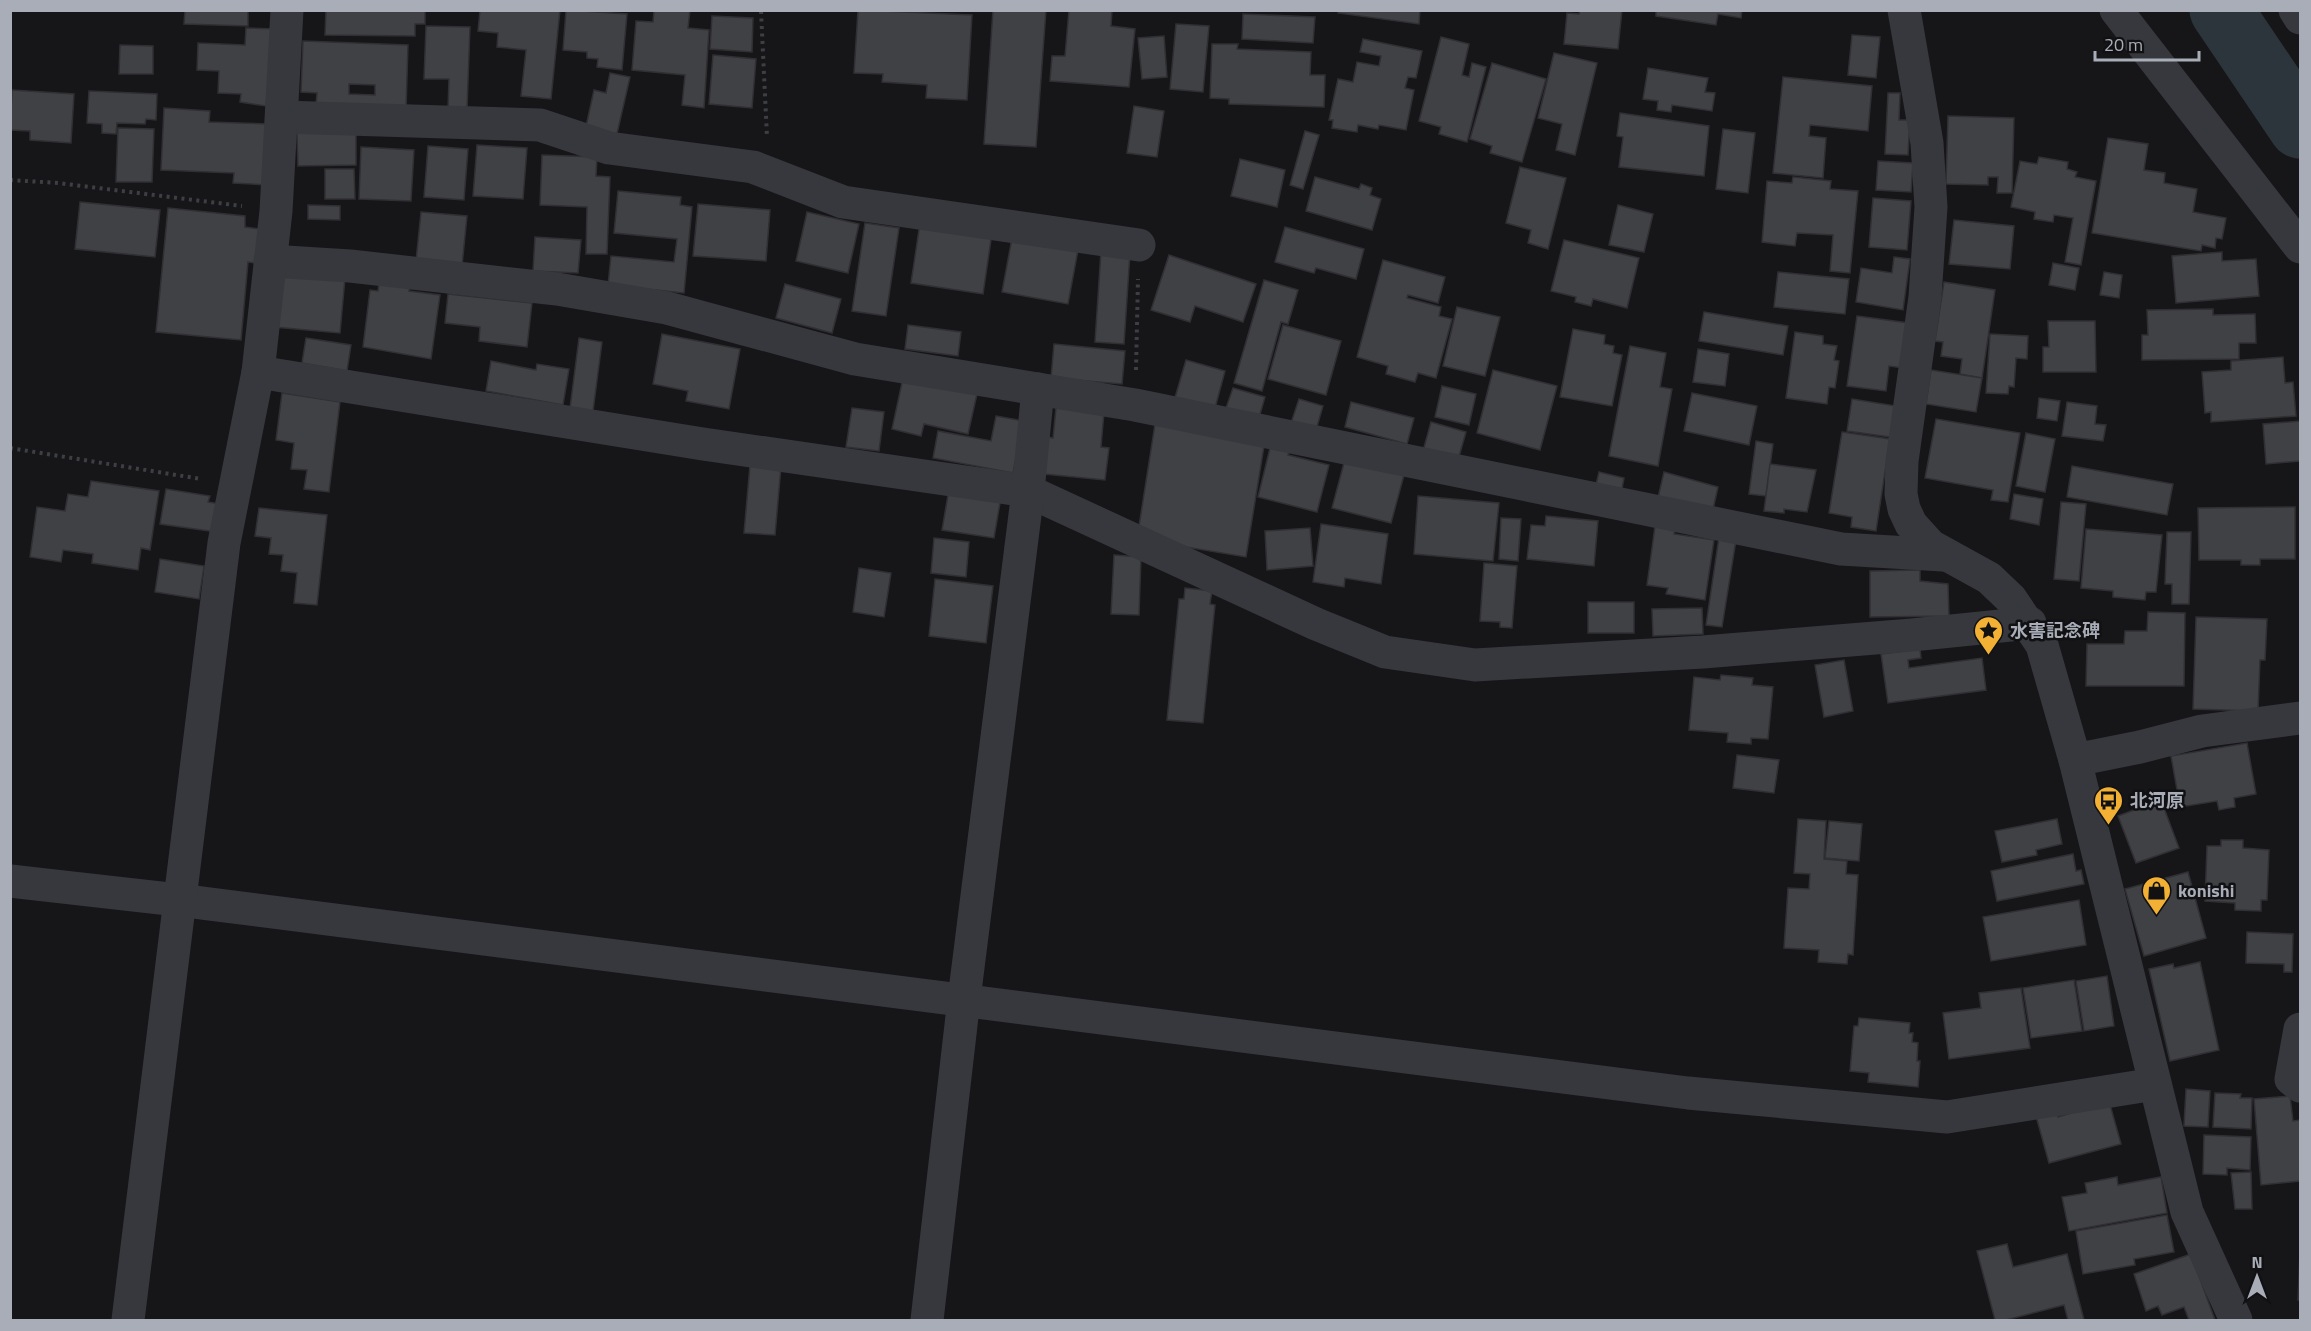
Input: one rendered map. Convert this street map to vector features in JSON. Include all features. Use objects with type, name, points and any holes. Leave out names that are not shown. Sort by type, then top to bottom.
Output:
[{"type":"street","points":[[128,1320],[178,900],[224,543],[258,372],[276,211],[287,10]]},
{"type":"street","points":[[1904,10],[1928,143],[1931,207],[1925,297],[1902,461],[1901,494],[1911,524],[1920,536],[1943,555],[1989,578],[2011,599],[2030,623],[2051,669],[2187,1212],[2236,1320]]},
{"type":"street","points":[[2116,10],[2301,248]]},
{"type":"street","points":[[2295,10],[2301,18]]},
{"type":"street","points":[[282,117],[540,125],[609,148],[753,167],[843,202],[1139,245]]},
{"type":"street","points":[[270,261],[361,267],[557,289],[667,308],[855,359],[1135,405],[1840,549],[1943,555]]},
{"type":"street","points":[[258,372],[691,442],[1028,491],[1316,624],[1384,652],[1475,665],[1703,652],[2030,623]]},
{"type":"street","points":[[927,1320],[964,999],[1028,491],[1038,388]]},
{"type":"street","points":[[2075,760],[2202,731],[2301,718]]},
{"type":"street","points":[[10,881],[964,999],[1688,1093],[1947,1117],[2155,1084]]},
{"type":"street","points":[[2301,1029],[2291,1079],[2301,1086]]},
{"type":"path","points":[[753,10],[763,11],[768,173]]},
{"type":"path","points":[[10,180],[58,183],[276,211]]},
{"type":"path","points":[[1135,405],[1139,245]]},
{"type":"path","points":[[10,448],[235,485]]},
{"type":"building","points":[[185,10],[273,10],[248,11],[248,26],[184,24]]},
{"type":"building","points":[[326,10],[425,10],[425,24],[415,24],[415,36],[325,35]]},
{"type":"building","points":[[480,10],[560,10],[551,99],[521,96],[526,50],[497,47],[498,33],[478,31]]},
{"type":"building","points":[[566,10],[627,14],[622,70],[597,67],[598,59],[587,58],[587,52],[563,50]]},
{"type":"building","points":[[654,10],[690,10],[688,28],[709,30],[704,108],[682,105],[685,75],[632,70],[636,21],[653,22]]},
{"type":"building","points":[[858,10],[972,15],[967,100],[926,98],[927,85],[882,82],[883,74],[854,73]]},
{"type":"building","points":[[993,10],[1046,10],[1036,147],[984,144]]},
{"type":"building","points":[[1069,10],[1112,10],[1111,26],[1135,29],[1129,87],[1050,81],[1052,56],[1065,56]]},
{"type":"building","points":[[1339,10],[1420,10],[1419,24],[1338,13]]},
{"type":"building","points":[[1580,10],[1622,10],[1618,49],[1564,44],[1567,13],[1579,14]]},
{"type":"building","points":[[1656,10],[1742,10],[1741,18],[1718,14],[1716,25],[1656,16]]},
{"type":"building","points":[[1243,14],[1315,17],[1313,43],[1242,39]]},
{"type":"building","points":[[712,16],[753,18],[752,52],[710,49]]},
{"type":"building","points":[[1176,24],[1209,26],[1203,92],[1170,89]]},
{"type":"building","points":[[426,26],[470,27],[467,109],[448,108],[449,79],[424,79]]},
{"type":"building","points":[[246,28],[274,29],[266,106],[240,102],[241,94],[218,93],[219,71],[197,70],[198,43],[245,45]]},
{"type":"building","points":[[1852,35],[1880,37],[1876,78],[1848,75]]},
{"type":"building","points":[[1164,36],[1167,77],[1142,79],[1138,38]]},
{"type":"building","points":[[1441,37],[1469,44],[1462,75],[1469,77],[1472,63],[1486,67],[1467,142],[1439,134],[1441,127],[1419,121]]},
{"type":"building","points":[[1363,39],[1422,51],[1416,78],[1408,77],[1405,88],[1414,90],[1406,130],[1379,125],[1378,129],[1358,125],[1357,132],[1332,128],[1333,120],[1329,120],[1338,79],[1353,82],[1357,62],[1379,66],[1381,56],[1360,52]]},
{"type":"building","points":[[303,41],[408,45],[406,109],[316,105],[317,93],[301,92]],"holes":[[[349,84],[375,85],[375,95],[349,94]]]},
{"type":"building","points":[[1212,44],[1238,44],[1237,49],[1311,52],[1310,75],[1325,75],[1324,107],[1229,104],[1229,99],[1210,98]]},
{"type":"building","points":[[120,45],[153,46],[153,74],[119,74]]},
{"type":"building","points":[[1554,53],[1597,63],[1575,155],[1556,150],[1562,124],[1538,118]]},
{"type":"building","points":[[713,55],[756,59],[752,108],[709,104]]},
{"type":"building","points":[[1492,63],[1546,79],[1522,162],[1490,153],[1492,146],[1470,139]]},
{"type":"building","points":[[1648,68],[1708,78],[1705,92],[1715,93],[1712,111],[1672,105],[1671,112],[1657,110],[1658,101],[1643,99]]},
{"type":"building","points":[[610,73],[630,77],[616,138],[585,131],[594,90],[606,93]]},
{"type":"building","points":[[1783,77],[1872,86],[1868,131],[1810,125],[1809,136],[1826,138],[1823,178],[1773,173]]},
{"type":"building","points":[[12,90],[74,94],[71,143],[30,140],[30,131],[10,130]]},
{"type":"building","points":[[89,91],[157,94],[156,120],[146,119],[145,124],[117,123],[116,134],[102,133],[102,124],[87,123]]},
{"type":"building","points":[[1888,93],[1900,93],[1899,120],[1910,120],[1908,155],[1885,154]]},
{"type":"building","points":[[1134,106],[1164,111],[1157,157],[1127,153]]},
{"type":"building","points":[[164,108],[210,111],[209,122],[269,124],[267,185],[233,183],[234,173],[161,170]]},
{"type":"building","points":[[1620,113],[1709,126],[1704,176],[1619,167],[1623,137],[1617,136]]},
{"type":"building","points":[[1948,116],[2014,118],[2012,193],[1997,193],[1998,177],[1988,177],[1988,185],[1946,184]]},
{"type":"building","points":[[118,128],[154,129],[152,182],[116,182]]},
{"type":"building","points":[[1723,129],[1755,133],[1748,193],[1716,189]]},
{"type":"building","points":[[356,131],[356,165],[298,166],[297,132]]},
{"type":"building","points":[[1305,131],[1319,135],[1303,189],[1290,185]]},
{"type":"building","points":[[2108,138],[2148,144],[2144,170],[2165,173],[2164,183],[2197,189],[2193,212],[2226,218],[2222,239],[2216,238],[2215,248],[2202,245],[2201,251],[2092,233]]},
{"type":"building","points":[[477,145],[527,148],[523,199],[473,196]]},
{"type":"building","points":[[428,146],[468,149],[464,200],[424,197]]},
{"type":"building","points":[[361,147],[414,150],[411,201],[359,199]]},
{"type":"building","points":[[542,155],[597,157],[596,176],[610,177],[607,254],[586,254],[587,207],[540,205]]},
{"type":"building","points":[[2039,157],[2068,162],[2067,169],[2077,172],[2075,177],[2096,181],[2081,265],[2065,262],[2073,218],[2054,215],[2053,222],[2034,219],[2035,212],[2011,207],[2020,161],[2037,164]]},
{"type":"building","points":[[1240,159],[1285,170],[1277,207],[1231,196]]},
{"type":"building","points":[[1878,161],[1913,163],[1911,192],[1876,190]]},
{"type":"building","points":[[1520,167],[1566,178],[1548,249],[1528,243],[1531,230],[1506,223]]},
{"type":"building","points":[[325,169],[354,169],[355,199],[325,199]]},
{"type":"building","points":[[1315,177],[1359,189],[1361,184],[1372,188],[1370,195],[1381,199],[1372,230],[1306,211]]},
{"type":"building","points":[[1793,177],[1831,181],[1830,189],[1858,191],[1850,273],[1830,271],[1833,235],[1797,233],[1795,246],[1762,242],[1767,181],[1792,183]]},
{"type":"building","points":[[618,191],[681,197],[680,205],[692,207],[684,293],[608,285],[611,256],[674,262],[677,239],[614,233]]},
{"type":"building","points":[[1873,198],[1911,201],[1907,250],[1869,247]]},
{"type":"building","points":[[80,202],[160,210],[155,257],[75,249]]},
{"type":"building","points":[[698,204],[770,210],[766,261],[693,256]]},
{"type":"building","points":[[308,205],[340,206],[340,220],[308,219]]},
{"type":"building","points":[[1618,205],[1653,214],[1644,252],[1609,245]]},
{"type":"building","points":[[168,208],[245,216],[245,227],[259,229],[256,263],[248,262],[241,340],[156,332]]},
{"type":"building","points":[[421,212],[467,216],[462,266],[416,261]]},
{"type":"building","points":[[807,212],[859,224],[848,273],[796,261]]},
{"type":"building","points":[[1954,220],[2014,226],[2010,269],[1949,264]]},
{"type":"building","points":[[865,223],[899,228],[886,316],[852,311]]},
{"type":"building","points":[[920,223],[992,233],[983,294],[911,283]]},
{"type":"building","points":[[1285,227],[1364,249],[1356,279],[1316,268],[1314,273],[1275,262]]},
{"type":"building","points":[[535,237],[581,240],[578,273],[533,271]]},
{"type":"building","points":[[1012,238],[1078,250],[1068,304],[1002,292]]},
{"type":"building","points":[[1564,240],[1639,258],[1627,308],[1593,299],[1591,306],[1575,302],[1576,297],[1551,291]]},
{"type":"building","points":[[1101,251],[1130,253],[1124,344],[1095,342]]},
{"type":"building","points":[[2222,252],[2222,261],[2256,259],[2259,296],[2176,303],[2172,256]]},
{"type":"building","points":[[1169,255],[1256,284],[1243,322],[1195,306],[1190,322],[1151,310]]},
{"type":"building","points":[[1894,257],[1910,259],[1903,310],[1856,302],[1861,268],[1892,273]]},
{"type":"building","points":[[1383,260],[1445,277],[1438,303],[1408,295],[1407,298],[1441,307],[1439,316],[1452,319],[1436,378],[1418,373],[1415,382],[1386,374],[1388,366],[1357,357]]},
{"type":"building","points":[[2053,263],[2079,268],[2075,290],[2049,285]]},
{"type":"building","points":[[279,272],[345,278],[340,333],[274,327]]},
{"type":"building","points":[[1778,272],[1849,279],[1845,314],[1774,307]]},
{"type":"building","points":[[2104,272],[2122,275],[2119,298],[2100,295]]},
{"type":"building","points":[[380,276],[411,280],[409,291],[440,295],[431,359],[363,347],[370,290],[378,291]]},
{"type":"building","points":[[1264,280],[1298,290],[1288,324],[1281,322],[1262,391],[1234,383]]},
{"type":"building","points":[[1944,282],[1995,290],[1982,378],[1960,374],[1962,359],[1941,356],[1943,342],[1935,341]]},
{"type":"building","points":[[785,284],[841,299],[832,333],[776,318]]},
{"type":"building","points":[[448,294],[532,303],[527,347],[479,341],[480,327],[445,323]]},
{"type":"building","points":[[1457,307],[1500,317],[1485,376],[1443,366]]},
{"type":"building","points":[[2213,309],[2213,315],[2255,314],[2256,343],[2239,343],[2239,359],[2142,360],[2142,335],[2148,335],[2147,310]]},
{"type":"building","points":[[1704,312],[1788,326],[1783,355],[1699,341]]},
{"type":"building","points":[[1857,316],[1909,323],[1903,368],[1889,366],[1886,391],[1847,386]]},
{"type":"building","points":[[2048,321],[2095,321],[2096,372],[2043,372],[2043,347],[2049,347]]},
{"type":"building","points":[[908,325],[961,332],[958,356],[905,349]]},
{"type":"building","points":[[1283,325],[1341,341],[1326,395],[1268,379]]},
{"type":"building","points":[[1573,329],[1605,335],[1604,344],[1614,346],[1613,353],[1622,355],[1612,406],[1560,397]]},
{"type":"building","points":[[1795,332],[1823,336],[1823,344],[1837,346],[1834,360],[1839,361],[1835,388],[1829,387],[1827,404],[1786,398]]},
{"type":"building","points":[[662,334],[740,349],[729,409],[686,401],[688,391],[653,384]]},
{"type":"building","points":[[1990,334],[2028,336],[2027,359],[2016,358],[2014,387],[2009,386],[2008,394],[1986,393]]},
{"type":"building","points":[[306,338],[351,345],[347,371],[302,363]]},
{"type":"building","points":[[579,338],[602,342],[593,411],[570,408]]},
{"type":"building","points":[[1054,344],[1125,351],[1122,384],[1051,378]]},
{"type":"building","points":[[1630,346],[1666,353],[1660,387],[1672,389],[1658,466],[1609,456]]},
{"type":"building","points":[[1698,349],[1729,354],[1725,386],[1693,382]]},
{"type":"building","points":[[2283,357],[2285,383],[2293,382],[2296,416],[2211,422],[2211,412],[2205,413],[2202,372],[2231,370],[2231,361]]},
{"type":"building","points":[[1186,360],[1225,371],[1214,412],[1174,401]]},
{"type":"building","points":[[491,361],[536,370],[537,364],[569,369],[563,405],[486,391]]},
{"type":"building","points":[[1493,370],[1557,386],[1540,450],[1477,433]]},
{"type":"building","points":[[1931,370],[1982,378],[1976,412],[1926,404]]},
{"type":"building","points":[[903,378],[977,394],[968,434],[924,424],[921,436],[892,429]]},
{"type":"building","points":[[1442,386],[1476,394],[1469,425],[1435,417]]},
{"type":"building","points":[[1233,388],[1265,397],[1258,421],[1225,411]]},
{"type":"building","points":[[282,393],[340,402],[329,492],[304,489],[307,470],[291,469],[294,443],[276,440]]},
{"type":"building","points":[[1692,393],[1757,406],[1749,445],[1684,431]]},
{"type":"building","points":[[2039,398],[2060,401],[2057,421],[2037,418]]},
{"type":"building","points":[[1299,399],[1323,406],[1316,430],[1291,423]]},
{"type":"building","points":[[1852,399],[1896,406],[1890,437],[1847,431]]},
{"type":"building","points":[[1351,402],[1414,418],[1407,444],[1345,427]]},
{"type":"building","points":[[2067,402],[2097,406],[2095,424],[2106,425],[2103,441],[2062,436]]},
{"type":"building","points":[[852,408],[884,412],[879,451],[846,447]]},
{"type":"building","points":[[1056,408],[1104,412],[1101,447],[1109,448],[1105,480],[1044,474],[1048,437],[1053,438]]},
{"type":"building","points":[[996,416],[1023,421],[1013,473],[933,458],[938,431],[991,441]]},
{"type":"building","points":[[1936,419],[2020,433],[2008,502],[1991,500],[1993,490],[1925,478]]},
{"type":"building","points":[[2300,421],[2300,461],[2266,464],[2263,424]]},
{"type":"building","points":[[1431,422],[1466,432],[1458,460],[1423,451]]},
{"type":"building","points":[[1155,424],[1265,440],[1246,557],[1137,539]]},
{"type":"building","points":[[1842,432],[1890,439],[1876,531],[1851,527],[1852,517],[1829,513]]},
{"type":"building","points":[[2026,433],[2055,439],[2045,492],[2016,486]]},
{"type":"building","points":[[1756,441],[1773,444],[1766,496],[1749,494]]},
{"type":"building","points":[[1271,444],[1290,449],[1288,455],[1329,465],[1317,512],[1258,497]]},
{"type":"building","points":[[1345,459],[1404,475],[1391,523],[1332,508]]},
{"type":"building","points":[[1770,464],[1816,470],[1807,512],[1784,509],[1784,513],[1764,511]]},
{"type":"building","points":[[750,465],[781,467],[775,535],[744,533]]},
{"type":"building","points":[[2072,466],[2173,484],[2167,515],[2067,497]]},
{"type":"building","points":[[1599,472],[1624,478],[1621,494],[1595,489]]},
{"type":"building","points":[[1664,472],[1718,487],[1712,514],[1657,502]]},
{"type":"building","points":[[91,481],[159,491],[150,550],[141,548],[138,570],[92,563],[93,554],[63,550],[61,562],[30,557],[37,507],[65,511],[68,494],[88,497]]},
{"type":"building","points":[[166,489],[210,496],[208,502],[220,504],[216,532],[160,524]]},
{"type":"building","points":[[949,489],[1001,497],[994,538],[942,530]]},
{"type":"building","points":[[2014,494],[2043,499],[2039,525],[2010,519]]},
{"type":"building","points":[[1418,496],[1499,503],[1493,561],[1414,554]]},
{"type":"building","points":[[2061,502],[2086,504],[2079,581],[2054,579]]},
{"type":"building","points":[[2295,507],[2295,559],[2260,559],[2260,565],[2241,565],[2241,560],[2199,560],[2198,508]]},
{"type":"building","points":[[259,508],[327,515],[317,605],[294,603],[297,573],[281,571],[283,555],[269,554],[271,538],[255,536]]},
{"type":"building","points":[[1546,516],[1598,521],[1594,566],[1527,559],[1531,525],[1545,526]]},
{"type":"building","points":[[1501,518],[1521,519],[1518,561],[1499,559]]},
{"type":"building","points":[[1321,524],[1388,534],[1381,584],[1345,578],[1344,587],[1313,582]]},
{"type":"building","points":[[1655,526],[1675,529],[1674,534],[1714,540],[1705,600],[1666,594],[1668,588],[1647,585]]},
{"type":"building","points":[[1310,528],[1313,566],[1267,570],[1265,531]]},
{"type":"building","points":[[2086,529],[2162,535],[2156,592],[2146,592],[2145,600],[2113,597],[2113,591],[2081,588]]},
{"type":"building","points":[[2167,532],[2191,532],[2189,604],[2172,604],[2172,584],[2165,584]]},
{"type":"building","points":[[1719,537],[1736,540],[1722,627],[1706,625]]},
{"type":"building","points":[[934,538],[969,542],[966,577],[931,573]]},
{"type":"building","points":[[1114,555],[1141,557],[1139,615],[1111,614]]},
{"type":"building","points":[[160,559],[204,566],[199,599],[155,592]]},
{"type":"building","points":[[1484,563],[1517,566],[1512,628],[1500,627],[1500,622],[1480,621]]},
{"type":"building","points":[[859,568],[891,573],[884,617],[853,612]]},
{"type":"building","points":[[1920,570],[1920,581],[1948,584],[1949,616],[1870,617],[1870,571]]},
{"type":"building","points":[[935,579],[993,586],[986,643],[929,636]]},
{"type":"building","points":[[1185,588],[1212,591],[1210,604],[1215,605],[1203,723],[1167,720],[1179,599],[1184,599]]},
{"type":"building","points":[[1588,602],[1634,602],[1634,633],[1588,633]]},
{"type":"building","points":[[1702,608],[1703,634],[1653,636],[1652,609]]},
{"type":"building","points":[[2148,612],[2185,613],[2184,686],[2086,686],[2087,644],[2124,644],[2125,631],[2147,631]]},
{"type":"building","points":[[2196,617],[2267,619],[2265,660],[2260,660],[2258,711],[2193,709]]},
{"type":"building","points":[[1920,649],[1921,658],[1908,660],[1909,668],[1982,658],[1986,690],[1888,703],[1881,654]]},
{"type":"building","points":[[1844,660],[1853,711],[1824,717],[1815,665]]},
{"type":"building","points":[[1721,675],[1753,678],[1752,685],[1773,687],[1768,739],[1751,738],[1751,744],[1727,742],[1728,733],[1689,730],[1694,677],[1720,680]]},
{"type":"building","points":[[2247,743],[2256,794],[2234,798],[2235,807],[2219,810],[2217,801],[2180,807],[2171,756]]},
{"type":"building","points":[[1737,755],[1779,760],[1774,793],[1733,788]]},
{"type":"building","points":[[2161,800],[2179,848],[2136,863],[2118,816]]},
{"type":"building","points":[[1798,819],[1826,821],[1824,859],[1847,861],[1846,874],[1858,875],[1853,955],[1848,954],[1847,964],[1818,962],[1819,950],[1784,948],[1788,888],[1809,889],[1810,874],[1794,873]]},
{"type":"building","points":[[2057,819],[2062,844],[2036,850],[2037,855],[2002,862],[1995,831]]},
{"type":"building","points":[[1829,821],[1862,824],[1859,861],[1825,858]]},
{"type":"building","points":[[2221,840],[2243,840],[2243,848],[2269,850],[2267,900],[2261,900],[2261,911],[2235,910],[2235,903],[2205,901],[2207,846],[2221,846]]},
{"type":"building","points":[[2073,854],[2076,871],[2081,870],[2084,884],[1997,901],[1991,871]]},
{"type":"building","points":[[2188,872],[2206,938],[2144,956],[2125,889]]},
{"type":"building","points":[[2079,900],[2086,945],[1991,961],[1983,917]]},
{"type":"building","points":[[2247,932],[2293,934],[2292,972],[2284,972],[2284,964],[2246,963]]},
{"type":"building","points":[[2200,962],[2219,1050],[2170,1061],[2149,969],[2173,964],[2174,968]]},
{"type":"building","points":[[2107,976],[2114,1026],[2084,1031],[2076,981]]},
{"type":"building","points":[[2074,980],[2082,1031],[2031,1038],[2023,988]]},
{"type":"building","points":[[2021,988],[2030,1048],[1949,1059],[1943,1013],[1981,1008],[1979,993]]},
{"type":"building","points":[[1859,1018],[1910,1023],[1909,1033],[1913,1033],[1912,1042],[1918,1043],[1917,1061],[1920,1061],[1918,1087],[1868,1082],[1869,1073],[1850,1071],[1854,1026],[1858,1026]]},
{"type":"building","points":[[2186,1089],[2210,1091],[2208,1127],[2184,1126]]},
{"type":"building","points":[[2215,1093],[2241,1094],[2240,1098],[2252,1098],[2251,1129],[2213,1127]]},
{"type":"building","points":[[2290,1096],[2293,1121],[2300,1120],[2300,1181],[2261,1185],[2254,1099]]},
{"type":"building","points":[[2109,1101],[2121,1144],[2049,1163],[2036,1116],[2056,1110],[2058,1117]]},
{"type":"building","points":[[2204,1135],[2251,1137],[2250,1170],[2227,1168],[2227,1175],[2203,1174]]},
{"type":"building","points":[[2251,1172],[2252,1209],[2235,1209],[2231,1173]]},
{"type":"building","points":[[2117,1177],[2118,1185],[2161,1177],[2167,1213],[2069,1231],[2062,1197],[2087,1193],[2085,1183]]},
{"type":"building","points":[[2167,1215],[2174,1252],[2134,1259],[2135,1265],[2083,1274],[2076,1231]]},
{"type":"building","points":[[2007,1244],[2013,1267],[2067,1254],[2084,1320],[2068,1320],[2064,1305],[2006,1320],[1995,1320],[1977,1251]]},
{"type":"building","points":[[2300,1252],[2300,1300],[2298,1300]]},
{"type":"building","points":[[2191,1254],[2215,1320],[2189,1320],[2184,1307],[2162,1315],[2158,1306],[2146,1311],[2134,1274]]},
{"type":"waterway","points":[[2221,10],[2300,127]]},
{"type":"place","name":"水害記念碑","points":[[1989,656]]},
{"type":"place","name":"北河原","points":[[2109,826]]},
{"type":"place","name":"konishi","points":[[2157,916]]}]
